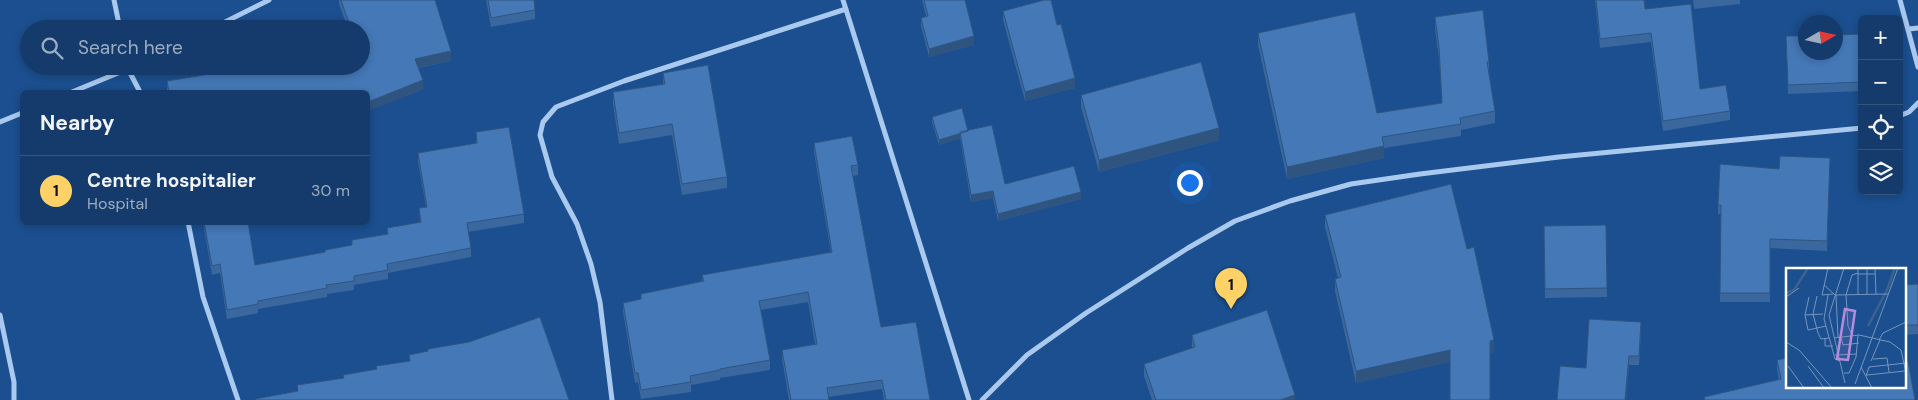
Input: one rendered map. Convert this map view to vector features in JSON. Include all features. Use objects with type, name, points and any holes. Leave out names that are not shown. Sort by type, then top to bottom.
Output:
[{"type":"street","points":[[114,0],[118,20]]},
{"type":"street","points":[[229,20],[269,0]]},
{"type":"street","points":[[843,0],[969,400]]},
{"type":"street","points":[[1900,0],[1918,67]]},
{"type":"street","points":[[612,400],[600,302],[591,264],[577,224],[552,177],[540,135],[542,122],[556,107],[624,81],[846,9]]},
{"type":"street","points":[[1909,29],[1918,28]]},
{"type":"street","points":[[77,90],[112,75]]},
{"type":"street","points":[[132,75],[139,90]]},
{"type":"street","points":[[1903,114],[1909,112],[1918,103]]},
{"type":"street","points":[[0,122],[20,114]]},
{"type":"street","points":[[982,400],[1027,355],[1086,313],[1188,248],[1235,221],[1290,201],[1351,184],[1420,174],[1559,157],[1858,128]]},
{"type":"street","points":[[189,225],[203,297],[238,400]]},
{"type":"street","points":[[0,315],[14,382],[14,400]]},
{"type":"building","points":[[341,0],[435,0],[451,51],[415,59],[423,80],[370,101],[370,90],[169,90],[167,81],[204,75],[370,75],[370,20],[348,20]]},
{"type":"building","points":[[488,0],[534,0],[535,10],[491,18]]},
{"type":"building","points":[[924,0],[965,0],[974,36],[929,49],[921,18],[928,16]]},
{"type":"building","points":[[1044,0],[1051,0],[1057,25],[1061,24],[1075,78],[1025,92],[1003,11]]},
{"type":"building","points":[[1596,0],[1644,0],[1645,9],[1691,4],[1700,89],[1726,85],[1730,111],[1663,121],[1651,33],[1600,39]]},
{"type":"building","points":[[1483,10],[1489,62],[1487,62],[1495,111],[1460,118],[1461,124],[1382,137],[1384,146],[1287,167],[1258,33],[1355,12],[1377,113],[1442,103],[1439,47],[1435,17]]},
{"type":"building","points":[[1858,34],[1858,82],[1788,85],[1786,36],[1798,36],[1798,60],[1843,60],[1843,35]]},
{"type":"building","points":[[1201,62],[1219,128],[1099,160],[1081,95]]},
{"type":"building","points":[[708,65],[727,177],[682,184],[672,124],[619,133],[613,92],[665,84],[663,73]]},
{"type":"building","points":[[962,108],[968,131],[939,140],[932,117]]},
{"type":"building","points":[[992,125],[1005,184],[1074,166],[1081,192],[998,214],[993,191],[971,195],[960,132]]},
{"type":"building","points":[[509,127],[524,214],[467,223],[471,248],[387,264],[388,270],[354,276],[354,281],[326,285],[327,288],[258,301],[258,304],[227,310],[220,264],[212,266],[205,225],[248,225],[255,265],[325,252],[325,250],[352,245],[352,240],[388,234],[387,228],[421,222],[419,208],[427,207],[418,153],[477,143],[476,132]]},
{"type":"building","points":[[852,136],[858,165],[851,166],[881,327],[916,322],[930,400],[886,400],[882,380],[827,388],[829,400],[791,400],[782,350],[817,344],[808,292],[759,301],[770,360],[690,376],[691,382],[641,390],[638,373],[635,373],[623,303],[641,299],[641,294],[704,281],[702,275],[832,252],[814,143]]},
{"type":"building","points":[[1780,156],[1830,158],[1827,241],[1770,239],[1770,293],[1720,293],[1721,205],[1718,205],[1720,164],[1779,169]]},
{"type":"building","points":[[1451,184],[1467,249],[1474,247],[1494,340],[1490,341],[1490,400],[1450,400],[1450,350],[1356,371],[1335,279],[1341,277],[1325,215]]},
{"type":"building","points":[[1606,225],[1607,288],[1545,289],[1544,226]]},
{"type":"building","points":[[1918,284],[1918,325],[1906,325],[1906,285]]},
{"type":"building","points":[[1267,310],[1295,395],[1280,400],[1156,400],[1144,364],[1195,347],[1192,335]]},
{"type":"building","points":[[540,317],[569,400],[255,399],[298,391],[297,385],[344,378],[343,375],[377,369],[376,366],[410,361],[409,355],[428,351],[428,349],[469,342]]},
{"type":"building","points":[[1589,319],[1641,322],[1639,356],[1629,356],[1625,400],[1557,400],[1560,366],[1586,368]]},
{"type":"building","points":[[1786,358],[1786,388],[1906,388],[1906,362],[1908,361],[1915,400],[1705,400],[1704,397],[1781,379],[1777,360]]},
{"type":"place","name":"Centre hospitalier","points":[[1231,309]]}]
